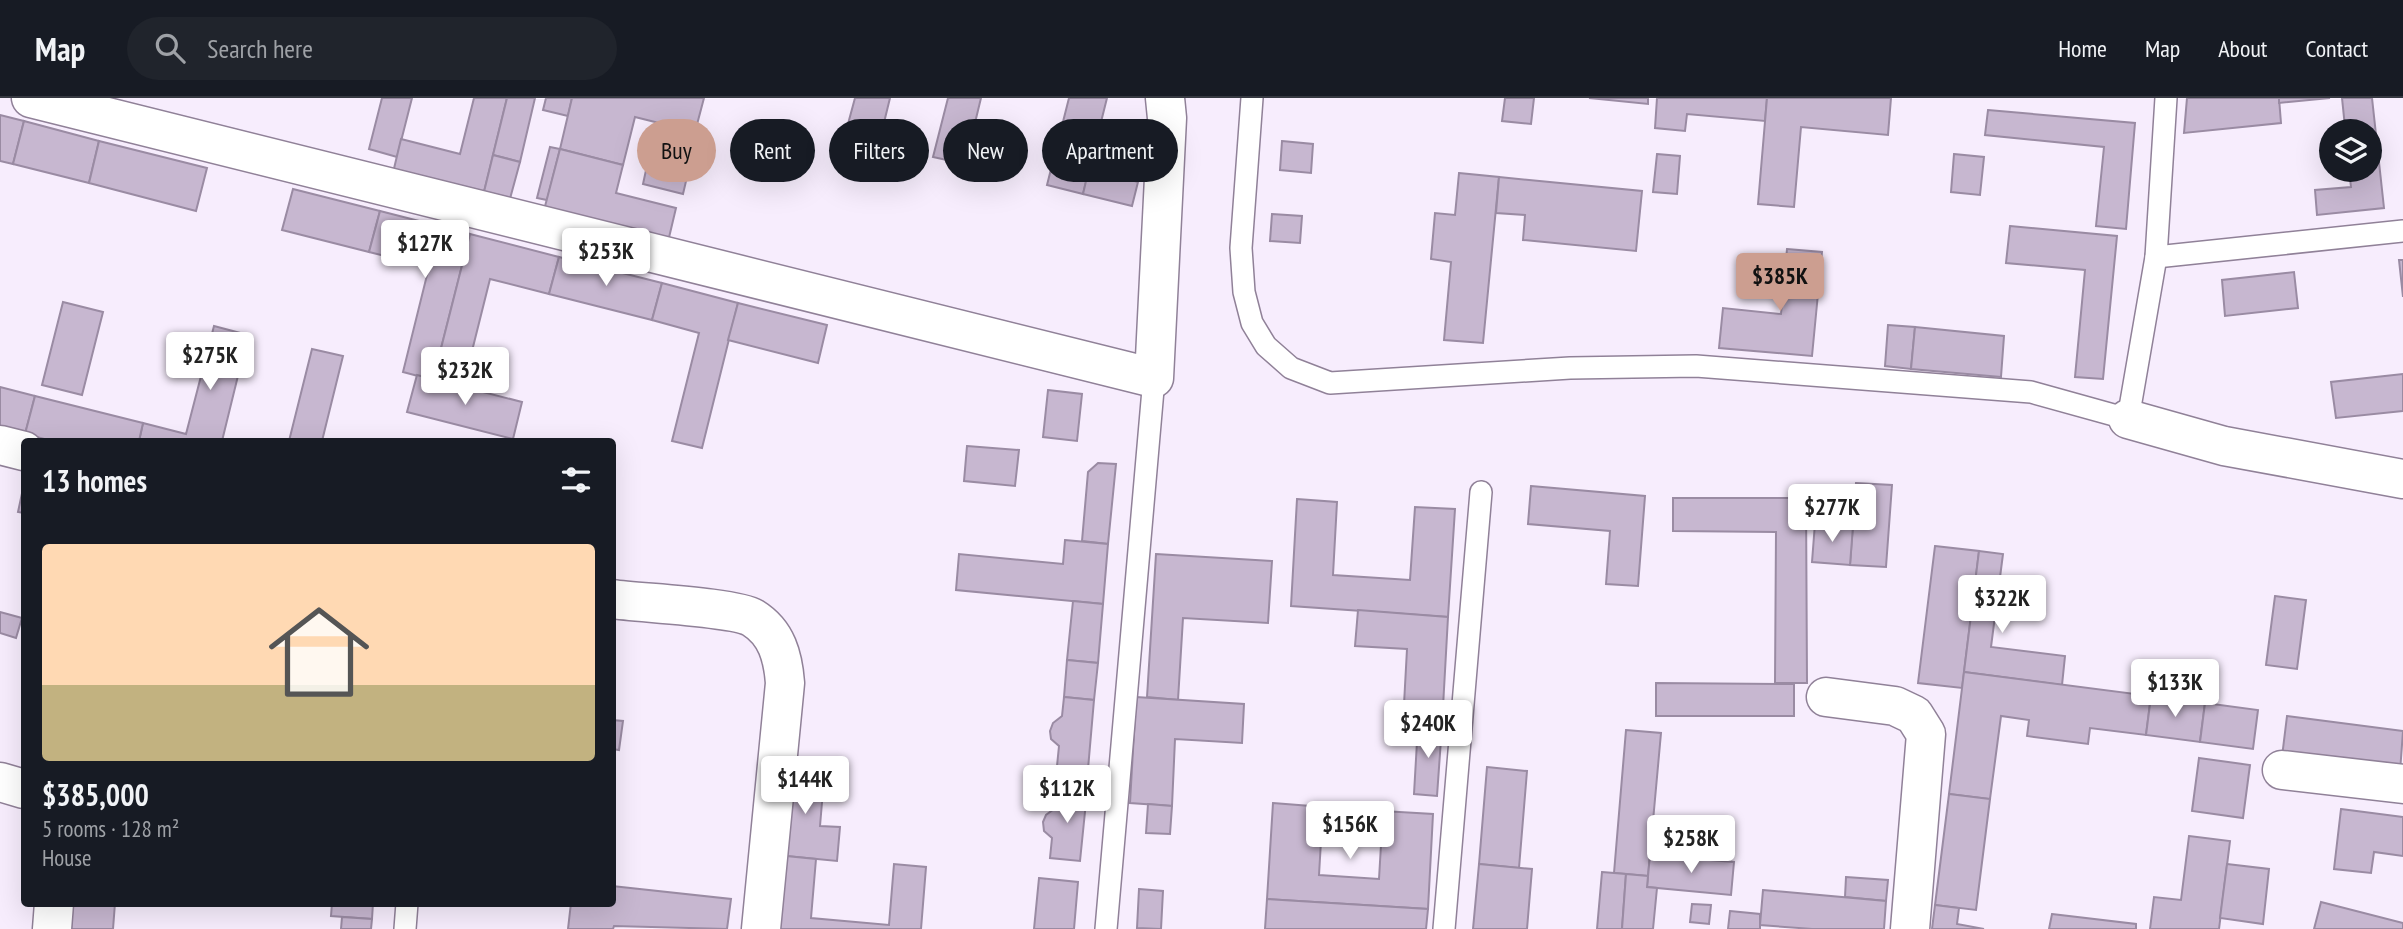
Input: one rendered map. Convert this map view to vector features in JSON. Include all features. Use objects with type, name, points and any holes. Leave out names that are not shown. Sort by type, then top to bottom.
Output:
[{"type":"street","points":[[31,98],[1154,378],[1166,98]]},
{"type":"street","points":[[2128,419],[2224,446],[2403,479]]},
{"type":"street","points":[[0,445],[21,450]]},
{"type":"street","points":[[616,600],[751,617],[772,635],[783,657],[785,683],[761,929]]},
{"type":"street","points":[[1826,697],[1895,706],[1914,715],[1926,734],[1910,929]]},
{"type":"street","points":[[2282,769],[2403,784]]},
{"type":"street","points":[[0,782],[21,788]]},
{"type":"street","points":[[52,929],[54,907]]},
{"type":"lane","points":[[1252,98],[1241,248],[1244,292],[1252,323],[1266,346],[1291,368],[1330,383],[1570,368],[1696,366],[2031,392],[2128,419],[2156,257],[2166,98]]},
{"type":"lane","points":[[2156,257],[2403,231]]},
{"type":"lane","points":[[1106,929],[1154,378]]},
{"type":"lane","points":[[1444,929],[1481,492]]},
{"type":"lane","points":[[405,929],[407,907]]},
{"type":"building","points":[[382,98],[412,98],[397,157],[369,149]]},
{"type":"building","points":[[474,98],[507,98],[482,200],[392,177],[401,139],[460,154]]},
{"type":"building","points":[[507,98],[535,98],[520,162],[493,155]]},
{"type":"building","points":[[546,98],[572,98],[568,116],[543,110]]},
{"type":"building","points":[[572,98],[704,98],[698,119],[635,117],[623,165],[560,149]]},
{"type":"building","points":[[855,98],[890,98],[885,119],[849,119]]},
{"type":"building","points":[[948,98],[981,98],[976,119],[943,119],[943,159],[933,157]]},
{"type":"building","points":[[1069,98],[1107,98],[1102,119],[1064,119]]},
{"type":"building","points":[[1505,98],[1534,98],[1531,124],[1502,121]]},
{"type":"building","points":[[1589,98],[1648,98],[1648,104]]},
{"type":"building","points":[[1657,98],[1767,98],[1765,121],[1687,114],[1685,131],[1655,128]]},
{"type":"building","points":[[1767,98],[1891,98],[1888,135],[1801,127],[1794,207],[1758,204]]},
{"type":"building","points":[[2187,98],[2279,98],[2281,123],[2184,133]]},
{"type":"building","points":[[2279,98],[2330,98],[2279,103]]},
{"type":"building","points":[[2342,98],[2372,98],[2374,119],[2344,119]]},
{"type":"building","points":[[1988,110],[2135,123],[2126,229],[2096,226],[2104,147],[1985,135]]},
{"type":"building","points":[[0,115],[24,121],[13,164],[0,161]]},
{"type":"building","points":[[24,121],[99,141],[89,183],[13,164]]},
{"type":"building","points":[[99,141],[207,168],[196,211],[89,183]]},
{"type":"building","points":[[1282,141],[1313,144],[1311,173],[1280,170]]},
{"type":"building","points":[[550,147],[560,149],[547,200],[537,198]]},
{"type":"building","points":[[560,149],[623,165],[616,193],[676,208],[667,246],[543,214]]},
{"type":"building","points":[[1657,154],[1680,156],[1677,194],[1653,192]]},
{"type":"building","points":[[1954,154],[1984,157],[1980,195],[1951,192]]},
{"type":"building","points":[[493,155],[520,162],[508,206],[482,200]]},
{"type":"building","points":[[1459,173],[1499,177],[1483,343],[1444,340],[1451,262],[1431,259],[1435,213],[1455,215]]},
{"type":"building","points":[[1499,177],[1642,191],[1636,251],[1523,240],[1525,215],[1496,213]]},
{"type":"building","points":[[643,182],[686,182],[683,194]]},
{"type":"building","points":[[1048,182],[1086,182],[1083,194],[1047,185]]},
{"type":"building","points":[[1086,182],[1138,182],[1132,206],[1083,194]]},
{"type":"building","points":[[2350,182],[2381,182],[2384,208],[2317,215],[2315,190],[2351,187]]},
{"type":"building","points":[[293,189],[380,211],[369,252],[282,230]]},
{"type":"building","points":[[380,211],[470,234],[433,380],[403,372],[429,267],[369,252]]},
{"type":"building","points":[[1272,214],[1302,216],[1300,243],[1270,241]]},
{"type":"building","points":[[2010,226],[2117,236],[2103,379],[2075,377],[2085,270],[2006,263]]},
{"type":"building","points":[[470,234],[559,257],[549,294],[490,279],[463,387],[433,380]]},
{"type":"building","points":[[1787,249],[1822,252],[1812,356],[1719,348],[1723,308],[1781,314]]},
{"type":"building","points":[[559,257],[662,283],[652,320],[549,294]]},
{"type":"building","points":[[2399,260],[2403,260],[2403,297]]},
{"type":"building","points":[[2294,272],[2298,308],[2225,316],[2222,280]]},
{"type":"building","points":[[662,283],[738,303],[702,448],[672,441],[699,333],[652,320]]},
{"type":"building","points":[[63,302],[103,312],[82,395],[42,385]]},
{"type":"building","points":[[738,303],[827,325],[818,363],[728,340]]},
{"type":"building","points":[[1888,325],[1915,327],[1911,369],[1885,366]]},
{"type":"building","points":[[214,326],[248,335],[223,438],[140,438],[143,423],[186,434]]},
{"type":"building","points":[[1915,327],[2004,336],[2001,377],[1911,369]]},
{"type":"building","points":[[312,349],[343,356],[323,438],[290,438]]},
{"type":"building","points":[[2403,374],[2403,411],[2336,418],[2331,382]]},
{"type":"building","points":[[417,375],[522,402],[513,438],[407,412]]},
{"type":"building","points":[[0,387],[35,396],[25,434],[0,428]]},
{"type":"building","points":[[1048,390],[1082,394],[1077,441],[1043,437]]},
{"type":"building","points":[[35,396],[143,423],[140,438],[40,438],[25,434]]},
{"type":"building","points":[[967,446],[1019,450],[1015,486],[964,481]]},
{"type":"building","points":[[1098,463],[1116,464],[1108,544],[1082,541],[1088,472]]},
{"type":"building","points":[[1856,483],[1892,485],[1886,567],[1850,565]]},
{"type":"building","points":[[1531,486],[1645,496],[1638,586],[1606,584],[1610,531],[1528,524]]},
{"type":"building","points":[[1673,498],[1806,498],[1807,683],[1775,683],[1776,532],[1673,531]]},
{"type":"building","points":[[1297,499],[1337,502],[1333,575],[1410,580],[1415,507],[1455,509],[1448,617],[1291,606]]},
{"type":"building","points":[[1815,523],[1853,526],[1850,565],[1812,562]]},
{"type":"building","points":[[1065,540],[1108,544],[1103,604],[956,590],[959,554],[1063,564]]},
{"type":"building","points":[[1935,546],[1979,551],[1962,688],[1918,683]]},
{"type":"building","points":[[1979,551],[2003,554],[1991,647],[2065,656],[2062,685],[1964,672]]},
{"type":"building","points":[[1156,554],[1272,561],[1268,623],[1183,618],[1178,700],[1147,697]]},
{"type":"building","points":[[2275,596],[2306,600],[2297,669],[2266,665]]},
{"type":"building","points":[[1073,601],[1103,604],[1098,663],[1067,660]]},
{"type":"building","points":[[1358,610],[1448,617],[1442,725],[1403,723],[1407,649],[1355,646]]},
{"type":"building","points":[[0,612],[21,618],[16,638],[0,633]]},
{"type":"building","points":[[1067,660],[1098,663],[1094,700],[1064,697]]},
{"type":"building","points":[[1964,672],[2151,696],[2146,735],[2090,728],[2088,744],[2027,736],[2029,720],[2001,716],[1990,799],[1949,794]]},
{"type":"building","points":[[1656,683],[1794,684],[1794,716],[1656,716]]},
{"type":"building","points":[[2151,696],[2205,703],[2200,742],[2146,735]]},
{"type":"building","points":[[1064,697],[1094,700],[1088,769],[1057,766],[1059,746],[1051,739],[1050,731],[1053,723],[1062,716]]},
{"type":"building","points":[[1136,697],[1244,704],[1242,743],[1175,739],[1172,806],[1130,803]]},
{"type":"building","points":[[2205,703],[2258,710],[2253,749],[2200,742]]},
{"type":"building","points":[[2287,716],[2403,731],[2400,772],[2282,757]]},
{"type":"building","points":[[616,720],[623,721],[619,750],[616,750]]},
{"type":"building","points":[[1418,724],[1442,725],[1437,796],[1414,794]]},
{"type":"building","points":[[1626,730],[1661,733],[1648,876],[1614,873]]},
{"type":"building","points":[[2199,758],[2250,765],[2243,818],[2192,811]]},
{"type":"building","points":[[784,763],[825,767],[820,826],[840,827],[837,861],[776,855]]},
{"type":"building","points":[[1487,767],[1527,771],[1519,868],[1479,864]]},
{"type":"building","points":[[1056,789],[1087,792],[1080,861],[1050,858],[1052,838],[1044,831],[1043,822],[1046,815],[1054,809]]},
{"type":"building","points":[[1949,794],[1990,799],[1976,910],[1935,905]]},
{"type":"building","points":[[1273,803],[1323,807],[1319,875],[1379,879],[1383,811],[1433,814],[1428,909],[1267,899]]},
{"type":"building","points":[[1148,804],[1172,806],[1170,834],[1146,833]]},
{"type":"building","points":[[2341,809],[2403,817],[2403,856],[2374,852],[2371,873],[2334,869]]},
{"type":"building","points":[[2189,836],[2230,841],[2219,929],[2150,929],[2154,897],[2181,900]]},
{"type":"building","points":[[776,855],[816,859],[811,918],[889,925],[894,864],[926,867],[921,929],[769,929]]},
{"type":"building","points":[[1650,855],[1734,862],[1731,895],[1647,887]]},
{"type":"building","points":[[1479,864],[1532,869],[1527,929],[1473,929]]},
{"type":"building","points":[[2227,864],[2269,869],[2263,924],[2220,918]]},
{"type":"building","points":[[1602,872],[1626,874],[1622,929],[1597,929]]},
{"type":"building","points":[[1626,874],[1648,876],[1647,887],[1657,888],[1653,929],[1622,929]]},
{"type":"building","points":[[1846,877],[1888,880],[1886,901],[1845,897]]},
{"type":"building","points":[[1039,878],[1078,882],[1074,929],[1034,929]]},
{"type":"building","points":[[616,886],[731,899],[727,929],[614,926],[613,929],[568,929],[571,907],[616,907]]},
{"type":"building","points":[[1139,889],[1163,891],[1161,929],[1137,928]]},
{"type":"building","points":[[1763,890],[1886,901],[1884,929],[1812,929],[1760,925]]},
{"type":"building","points":[[1267,899],[1428,909],[1426,929],[1265,929]]},
{"type":"building","points":[[2321,902],[2403,923],[2403,929],[2314,929]]},
{"type":"building","points":[[1692,904],[1711,905],[1709,924],[1690,922]]},
{"type":"building","points":[[1935,905],[1959,908],[1957,924],[1984,929],[1932,929]]},
{"type":"building","points":[[73,907],[115,907],[113,929],[71,929]]},
{"type":"building","points":[[332,907],[373,907],[372,919],[331,916]]},
{"type":"building","points":[[1730,911],[1760,914],[1760,929],[1728,929]]},
{"type":"building","points":[[2052,914],[2136,924],[2136,929],[2049,929]]},
{"type":"building","points":[[342,917],[372,919],[371,929],[341,929]]}]
